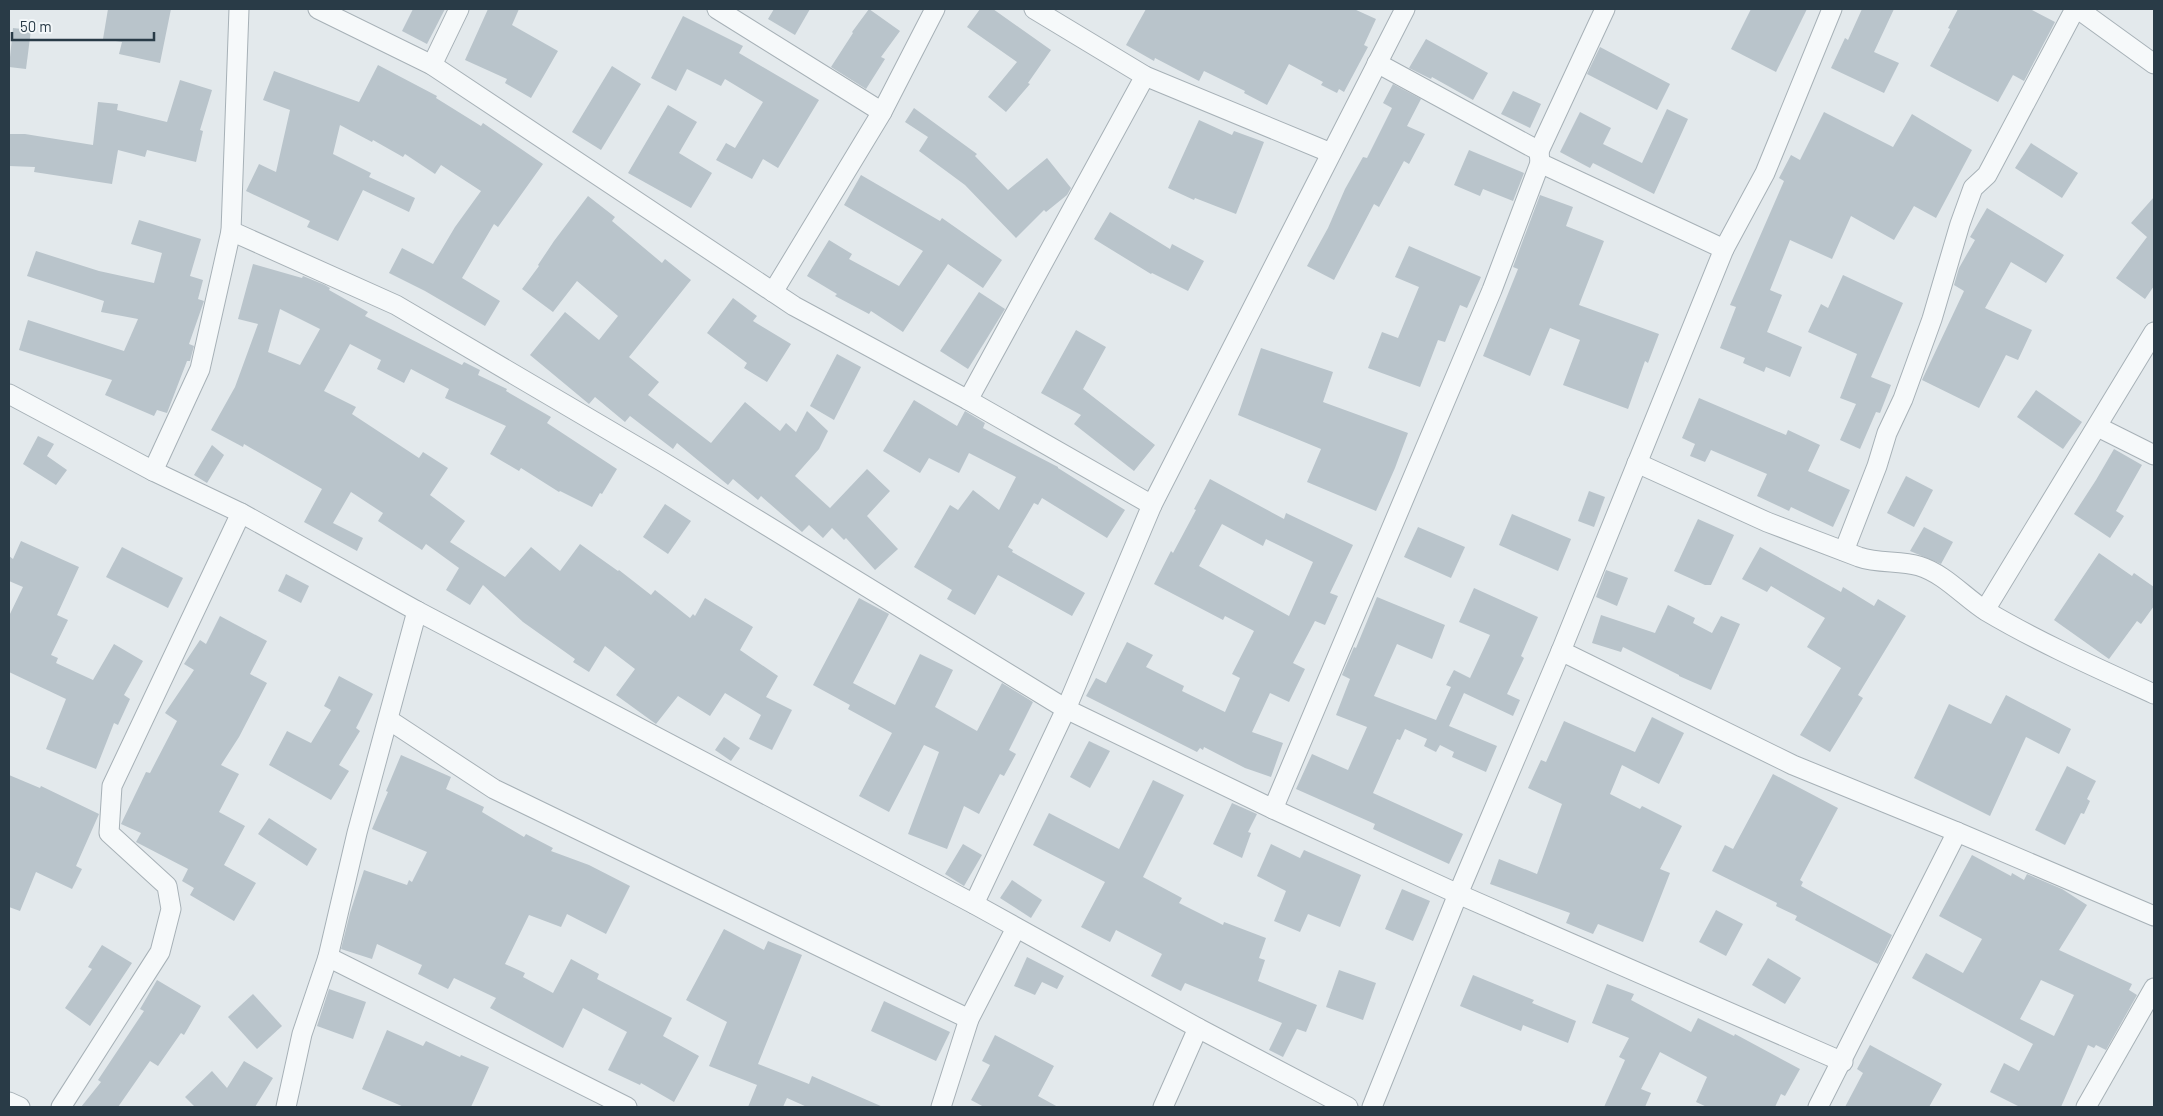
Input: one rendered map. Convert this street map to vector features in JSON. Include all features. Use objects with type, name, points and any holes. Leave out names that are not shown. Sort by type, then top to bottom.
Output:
[{"type":"street","points":[[153,471],[200,369],[231,231],[239,9]]},
{"type":"street","points":[[318,9],[432,65],[794,306],[968,400],[1152,505]]},
{"type":"street","points":[[432,65],[459,9]]},
{"type":"street","points":[[718,9],[882,112]]},
{"type":"street","points":[[773,292],[882,112],[935,9]]},
{"type":"street","points":[[1034,9],[1145,76],[1331,152]]},
{"type":"street","points":[[974,904],[1066,709],[1152,505],[1405,9]]},
{"type":"street","points":[[1273,809],[1492,290],[1540,157],[1605,9]]},
{"type":"street","points":[[1372,1107],[1458,894],[1561,651],[1724,249],[1765,173],[1832,9]]},
{"type":"street","points":[[1844,551],[1932,319],[1960,224],[1974,188],[1987,175],[2077,9],[2154,64]]},
{"type":"street","points":[[1377,63],[1540,157],[1724,249]]},
{"type":"street","points":[[968,400],[1145,76]]},
{"type":"street","points":[[231,231],[396,305],[663,462],[1066,709],[1273,809],[1458,894],[1843,1062]]},
{"type":"street","points":[[1985,610],[2154,332]]},
{"type":"street","points":[[9,394],[153,471],[241,513],[417,611],[974,904],[1198,1028],[1348,1107]]},
{"type":"street","points":[[2098,427],[2154,455]]},
{"type":"street","points":[[1637,462],[1767,522],[1872,562],[1918,566],[1932,571],[1985,610],[2049,645],[2154,694]]},
{"type":"street","points":[[61,1107],[160,952],[171,909],[167,886],[109,833],[112,786],[241,513]]},
{"type":"street","points":[[286,1107],[302,1034],[328,956],[356,834],[389,720],[417,611]]},
{"type":"street","points":[[1561,651],[1793,765],[2154,916]]},
{"type":"street","points":[[389,720],[494,789],[969,1019]]},
{"type":"street","points":[[1818,1107],[1843,1062],[1957,832]]},
{"type":"street","points":[[941,1107],[969,1019],[1016,928]]},
{"type":"street","points":[[328,956],[627,1107]]},
{"type":"street","points":[[2086,1107],[2154,988]]},
{"type":"street","points":[[1163,1107],[1198,1028]]},
{"type":"street","points":[[9,1102],[20,1107]]},
{"type":"building","points":[[108,9],[171,9],[160,63],[119,54],[122,42],[103,39]]},
{"type":"building","points":[[413,9],[445,9],[427,44],[402,31]]},
{"type":"building","points":[[488,9],[519,9],[512,25],[558,51],[531,98],[505,83],[507,79],[465,60]]},
{"type":"building","points":[[774,9],[810,9],[795,35],[768,19]]},
{"type":"building","points":[[869,9],[900,31],[881,57],[885,59],[866,89],[831,67],[852,32]]},
{"type":"building","points":[[980,9],[993,9],[1051,50],[1028,83],[1030,84],[1006,112],[988,97],[1017,62],[967,27]]},
{"type":"building","points":[[1146,9],[1354,9],[1376,19],[1364,45],[1368,47],[1344,92],[1339,89],[1337,93],[1321,85],[1323,82],[1289,64],[1267,105],[1244,93],[1245,91],[1204,71],[1199,81],[1155,58],[1154,61],[1126,45]]},
{"type":"building","points":[[1751,9],[1807,9],[1776,72],[1731,49]]},
{"type":"building","points":[[1862,9],[1894,9],[1874,52],[1899,63],[1884,93],[1831,68],[1845,38],[1848,40]]},
{"type":"building","points":[[1958,9],[2030,9],[2055,22],[2024,81],[2013,75],[1998,102],[1930,66],[1950,29],[1948,28]]},
{"type":"building","points":[[683,16],[743,46],[739,53],[819,100],[778,168],[763,159],[752,179],[716,160],[726,143],[735,148],[763,102],[725,79],[721,86],[687,69],[676,91],[651,78]]},
{"type":"building","points":[[13,28],[31,30],[26,69],[9,67]]},
{"type":"building","points":[[1426,39],[1488,73],[1473,100],[1432,77],[1431,79],[1409,68]]},
{"type":"building","points":[[1600,47],[1670,84],[1657,110],[1587,74]]},
{"type":"building","points":[[378,65],[437,96],[436,98],[481,126],[483,123],[543,164],[498,227],[494,224],[462,278],[500,301],[485,326],[425,291],[389,273],[402,248],[433,264],[455,227],[481,191],[441,165],[435,174],[405,154],[403,157],[373,140],[372,142],[340,125],[333,154],[371,173],[369,177],[415,198],[409,212],[363,190],[338,241],[307,227],[310,221],[246,191],[259,164],[276,172],[290,110],[263,100],[274,71],[359,102]]},
{"type":"building","points":[[612,66],[641,84],[601,150],[572,132]]},
{"type":"building","points":[[180,80],[212,90],[200,130],[203,131],[196,162],[147,150],[145,157],[118,150],[112,184],[34,172],[35,167],[9,166],[9,134],[25,134],[93,145],[98,102],[118,104],[117,110],[167,122]]},
{"type":"building","points":[[1393,84],[1421,99],[1407,126],[1425,134],[1409,164],[1404,161],[1379,207],[1374,204],[1334,280],[1307,266],[1328,228],[1345,189],[1363,157],[1367,158],[1392,108],[1383,103]]},
{"type":"building","points":[[1513,91],[1541,104],[1530,128],[1501,114]]},
{"type":"building","points":[[668,105],[697,122],[679,153],[712,173],[691,208],[628,173]]},
{"type":"building","points":[[914,108],[977,154],[975,156],[1008,190],[1047,158],[1071,188],[1067,195],[1046,212],[1044,210],[1016,238],[965,185],[919,151],[928,137],[905,122]]},
{"type":"building","points":[[1667,109],[1688,119],[1654,194],[1593,163],[1590,168],[1560,152],[1580,112],[1611,128],[1603,144],[1642,163]]},
{"type":"building","points":[[1824,112],[1893,147],[1912,114],[1972,150],[1936,218],[1914,206],[1894,240],[1851,216],[1832,259],[1790,240],[1770,290],[1782,295],[1767,332],[1802,347],[1790,377],[1766,367],[1764,372],[1743,363],[1745,358],[1720,348],[1736,307],[1730,305],[1784,181],[1779,178],[1791,155],[1800,160]]},
{"type":"building","points":[[1199,120],[1232,135],[1234,131],[1264,142],[1236,214],[1195,198],[1194,200],[1168,188]]},
{"type":"building","points":[[2031,143],[2078,173],[2062,198],[2015,168]]},
{"type":"building","points":[[1469,150],[1524,173],[1513,201],[1483,189],[1480,196],[1454,185]]},
{"type":"building","points":[[861,175],[940,221],[942,218],[1002,260],[983,288],[948,264],[903,332],[871,311],[869,314],[835,296],[837,294],[807,276],[829,240],[852,254],[849,259],[899,286],[923,251],[844,205]]},
{"type":"building","points":[[1540,195],[1573,207],[1566,226],[1604,241],[1579,305],[1659,334],[1648,363],[1645,361],[1628,409],[1563,385],[1580,340],[1550,328],[1530,376],[1483,356],[1518,269],[1513,267]]},
{"type":"building","points":[[588,196],[615,217],[612,221],[662,263],[665,259],[691,280],[629,357],[659,382],[648,395],[711,443],[745,402],[780,431],[786,423],[796,432],[807,411],[828,431],[819,449],[795,476],[830,508],[867,469],[890,491],[867,516],[898,549],[875,570],[846,538],[844,540],[832,528],[823,538],[809,525],[802,532],[761,496],[758,500],[733,479],[728,485],[677,443],[673,449],[630,416],[625,422],[595,397],[589,404],[530,355],[565,312],[599,340],[618,316],[577,281],[553,312],[522,289],[554,241]]},
{"type":"building","points":[[2154,197],[2154,286],[2145,299],[2116,278],[2147,237],[2131,223]]},
{"type":"building","points":[[1987,208],[2064,255],[2046,283],[2011,262],[1985,308],[2032,330],[2018,360],[2006,355],[1979,408],[1922,380],[1964,291],[1954,285],[1959,268],[1975,240],[1970,237]]},
{"type":"building","points":[[1110,212],[1170,249],[1172,244],[1204,261],[1188,291],[1151,274],[1094,239]]},
{"type":"building","points":[[139,220],[201,239],[190,276],[203,280],[198,299],[204,301],[189,344],[194,346],[190,361],[187,361],[167,413],[157,410],[154,416],[105,395],[112,380],[19,350],[28,320],[124,351],[138,319],[101,312],[104,301],[27,276],[36,251],[99,271],[154,283],[162,253],[131,244]]},
{"type":"building","points":[[1409,246],[1481,277],[1467,308],[1460,305],[1445,342],[1438,340],[1420,387],[1368,368],[1382,332],[1398,338],[1419,287],[1395,277]]},
{"type":"building","points":[[253,264],[302,278],[303,276],[325,285],[330,288],[329,290],[368,312],[365,316],[462,365],[464,362],[480,370],[478,375],[507,389],[506,391],[551,417],[547,423],[617,469],[592,507],[559,492],[521,468],[519,471],[490,454],[506,426],[445,398],[449,389],[411,369],[404,383],[377,369],[381,360],[350,344],[324,391],[356,407],[352,414],[419,458],[423,452],[448,468],[430,495],[465,521],[450,542],[505,577],[531,547],[560,571],[580,544],[619,570],[651,595],[655,590],[690,618],[693,614],[695,616],[705,598],[753,627],[740,650],[778,676],[766,697],[792,710],[772,750],[749,739],[761,715],[725,693],[710,716],[678,696],[656,724],[616,695],[635,669],[605,646],[589,672],[573,662],[575,659],[523,622],[483,585],[470,605],[446,590],[459,568],[426,544],[422,550],[378,521],[383,513],[351,492],[333,523],[363,538],[357,551],[304,522],[322,489],[244,444],[243,447],[211,430],[235,387],[258,324],[238,319]],"holes":[[[280,309],[320,329],[300,365],[268,352]]]},
{"type":"building","points":[[1843,275],[1903,303],[1871,377],[1891,385],[1880,413],[1876,412],[1860,449],[1840,440],[1856,404],[1840,398],[1857,354],[1808,332],[1821,304],[1828,308]]},
{"type":"building","points":[[979,292],[1005,309],[968,369],[940,351]]},
{"type":"building","points":[[733,298],[757,316],[753,321],[791,344],[767,382],[744,368],[747,363],[707,333]]},
{"type":"building","points":[[1076,330],[1106,347],[1083,389],[1155,445],[1134,471],[1074,424],[1081,415],[1041,393]]},
{"type":"building","points":[[1261,348],[1333,372],[1323,402],[1408,433],[1376,511],[1307,482],[1321,449],[1238,415]]},
{"type":"building","points":[[837,354],[861,367],[834,420],[810,406]]},
{"type":"building","points":[[2036,390],[2082,422],[2063,449],[2017,417]]},
{"type":"building","points":[[1699,398],[1786,435],[1788,430],[1820,445],[1808,471],[1850,490],[1833,527],[1791,507],[1789,511],[1757,496],[1767,474],[1711,450],[1705,462],[1690,456],[1695,444],[1682,438]]},
{"type":"building","points":[[914,400],[957,426],[965,411],[985,423],[983,428],[1058,467],[1125,510],[1107,538],[1042,498],[1038,505],[1034,503],[1008,547],[1013,550],[1012,552],[1085,593],[1072,616],[998,575],[975,615],[947,599],[952,590],[914,567],[950,505],[958,510],[973,490],[999,510],[1016,477],[969,453],[959,473],[929,458],[920,473],[883,451]]},
{"type":"building","points":[[38,436],[54,444],[47,456],[67,470],[56,485],[23,464]]},
{"type":"building","points":[[212,445],[224,455],[207,483],[194,475]]},
{"type":"building","points":[[2114,449],[2142,465],[2116,511],[2124,516],[2110,538],[2074,514]]},
{"type":"building","points":[[1906,476],[1933,490],[1914,527],[1887,513]]},
{"type":"building","points":[[1210,479],[1284,519],[1286,513],[1353,545],[1330,593],[1338,596],[1325,625],[1315,621],[1293,663],[1305,669],[1289,702],[1270,693],[1252,732],[1283,743],[1271,777],[1245,768],[1204,747],[1203,750],[1200,748],[1197,752],[1086,696],[1096,678],[1106,683],[1127,642],[1153,655],[1146,667],[1184,686],[1182,691],[1225,712],[1240,678],[1232,674],[1254,631],[1225,616],[1223,620],[1154,584],[1171,551],[1173,553],[1196,510],[1194,509]],"holes":[[[1222,524],[1263,546],[1266,539],[1313,562],[1289,616],[1199,566]]]},
{"type":"building","points":[[1589,491],[1605,497],[1594,527],[1578,521]]},
{"type":"building","points":[[665,504],[691,521],[668,554],[643,537]]},
{"type":"building","points":[[1512,514],[1571,539],[1558,571],[1499,545]]},
{"type":"building","points":[[1698,519],[1734,535],[1711,585],[1705,585],[1674,571]]},
{"type":"building","points":[[1418,527],[1465,547],[1451,578],[1404,557]]},
{"type":"building","points":[[1924,527],[1953,542],[1941,564],[1910,551]]},
{"type":"building","points":[[21,541],[79,567],[57,615],[68,620],[51,655],[58,658],[56,663],[93,680],[114,644],[143,661],[124,695],[130,699],[118,725],[114,723],[96,769],[46,749],[66,699],[9,672],[9,616],[23,587],[9,581],[9,556],[13,559]]},
{"type":"building","points":[[122,547],[183,578],[168,608],[106,577]]},
{"type":"building","points":[[1760,547],[1841,592],[1843,587],[1874,606],[1878,599],[1906,616],[1858,695],[1863,698],[1830,752],[1800,735],[1841,668],[1807,647],[1825,618],[1771,586],[1767,592],[1742,579]]},
{"type":"building","points":[[2099,553],[2132,576],[2134,573],[2154,587],[2154,606],[2141,624],[2137,621],[2109,659],[2054,620]]},
{"type":"building","points":[[1606,570],[1628,578],[1617,606],[1596,597]]},
{"type":"building","points":[[286,574],[309,586],[301,603],[278,591]]},
{"type":"building","points":[[1474,588],[1538,617],[1521,656],[1524,658],[1507,694],[1520,700],[1513,716],[1464,693],[1449,726],[1497,746],[1486,772],[1452,757],[1454,752],[1440,745],[1436,752],[1424,746],[1427,739],[1405,729],[1400,740],[1397,739],[1373,793],[1463,834],[1449,864],[1373,829],[1375,824],[1296,789],[1312,754],[1348,770],[1367,727],[1336,715],[1350,679],[1342,675],[1354,647],[1356,648],[1377,597],[1445,625],[1432,659],[1397,644],[1374,696],[1436,720],[1451,687],[1446,685],[1454,670],[1470,678],[1490,635],[1459,622]]},
{"type":"building","points":[[859,598],[889,614],[853,683],[895,705],[920,654],[953,670],[935,707],[977,731],[1002,683],[1033,702],[1009,750],[1016,754],[1004,776],[1000,774],[979,814],[964,806],[947,849],[908,834],[939,752],[924,745],[889,812],[859,796],[892,733],[848,709],[850,705],[813,685]]},
{"type":"building","points":[[1668,605],[1695,618],[1693,623],[1712,633],[1721,616],[1740,624],[1711,690],[1623,647],[1621,652],[1592,643],[1601,615],[1655,633]]},
{"type":"building","points":[[220,616],[267,641],[250,674],[267,683],[239,737],[221,765],[239,774],[219,812],[245,826],[224,865],[256,883],[234,921],[190,895],[194,888],[182,881],[188,869],[136,842],[141,833],[121,824],[146,772],[150,773],[177,721],[165,713],[194,670],[184,664],[200,640],[206,644]]},
{"type":"building","points":[[339,676],[373,694],[356,728],[360,731],[339,765],[349,771],[331,800],[269,765],[287,731],[311,743],[331,710],[324,706]]},
{"type":"building","points":[[2006,695],[2071,729],[2059,754],[2026,737],[1990,816],[1914,778],[1949,704],[1991,724]]},
{"type":"building","points":[[1652,717],[1684,733],[1659,784],[1622,765],[1610,794],[1640,809],[1642,806],[1682,826],[1660,869],[1670,873],[1643,942],[1598,924],[1593,934],[1566,923],[1570,913],[1490,884],[1499,859],[1537,874],[1562,804],[1528,788],[1541,760],[1546,762],[1564,721],[1635,752]]},
{"type":"building","points":[[724,737],[740,748],[731,761],[715,750]]},
{"type":"building","points":[[1089,741],[1110,751],[1090,788],[1070,777]]},
{"type":"building","points":[[401,755],[451,777],[446,789],[484,807],[482,812],[524,837],[526,834],[553,848],[551,851],[589,865],[630,886],[606,934],[567,914],[561,927],[529,915],[505,964],[525,973],[523,977],[553,993],[571,959],[599,974],[597,979],[672,1018],[663,1036],[699,1056],[674,1102],[641,1083],[640,1085],[608,1070],[627,1032],[583,1008],[563,1048],[490,1008],[496,998],[454,978],[448,989],[418,974],[422,965],[377,944],[372,959],[341,949],[364,870],[407,885],[409,880],[412,882],[427,852],[372,829]]},
{"type":"building","points":[[2067,766],[2096,781],[2087,799],[2090,801],[2084,814],[2081,813],[2065,845],[2035,830]]},
{"type":"building","points":[[1773,774],[1838,808],[1800,880],[1803,882],[1801,886],[1892,935],[1878,964],[1795,920],[1797,916],[1776,906],[1777,903],[1712,871],[1725,845],[1733,849]]},
{"type":"building","points":[[9,775],[40,788],[41,786],[99,814],[76,866],[82,869],[72,889],[36,872],[20,911],[9,907]]},
{"type":"building","points":[[1153,780],[1184,795],[1143,877],[1182,898],[1179,903],[1223,925],[1224,922],[1266,938],[1259,958],[1265,960],[1258,981],[1317,1005],[1306,1032],[1297,1029],[1283,1057],[1269,1050],[1282,1023],[1185,983],[1181,991],[1151,976],[1162,954],[1116,930],[1110,942],[1081,927],[1105,882],[1033,845],[1049,813],[1119,849]]},
{"type":"building","points":[[1232,803],[1257,814],[1248,832],[1251,833],[1242,858],[1213,844]]},
{"type":"building","points":[[269,818],[317,849],[307,866],[258,834]]},
{"type":"building","points":[[963,844],[982,855],[964,886],[945,874]]},
{"type":"building","points":[[1271,844],[1300,858],[1304,850],[1361,875],[1340,927],[1308,914],[1300,932],[1274,921],[1286,891],[1257,876]]},
{"type":"building","points":[[1972,855],[2011,876],[2012,873],[2024,880],[2027,874],[2062,889],[2087,905],[2059,950],[2132,984],[2129,990],[2137,995],[2106,1050],[2096,1045],[2094,1048],[2088,1045],[2061,1107],[2020,1107],[1990,1092],[2004,1063],[2019,1071],[2033,1044],[1912,978],[1926,953],[1963,973],[1982,939],[1939,916]],"holes":[[[2041,980],[2074,995],[2054,1036],[2020,1019]]]},
{"type":"building","points":[[1012,880],[1042,900],[1031,918],[1000,898]]},
{"type":"building","points":[[1402,889],[1430,901],[1413,941],[1385,929]]},
{"type":"building","points":[[1716,910],[1743,924],[1726,956],[1699,942]]},
{"type":"building","points":[[724,929],[764,950],[768,941],[802,955],[758,1064],[809,1084],[812,1076],[883,1107],[807,1107],[787,1098],[783,1107],[748,1107],[757,1085],[709,1066],[727,1022],[686,1000]]},
{"type":"building","points":[[102,945],[132,963],[90,1026],[65,1008],[92,969],[88,967]]},
{"type":"building","points":[[1027,957],[1064,976],[1057,989],[1042,982],[1035,995],[1014,986]]},
{"type":"building","points":[[1768,958],[1801,978],[1785,1004],[1752,985]]},
{"type":"building","points":[[1339,970],[1376,983],[1363,1020],[1326,1007]]},
{"type":"building","points":[[1473,975],[1534,1000],[1532,1003],[1576,1021],[1568,1043],[1523,1025],[1521,1031],[1460,1006]]},
{"type":"building","points":[[157,980],[201,1006],[184,1035],[181,1033],[158,1066],[150,1061],[118,1107],[81,1107],[101,1082],[98,1080],[144,1011],[140,1009]]},
{"type":"building","points":[[1607,984],[1634,994],[1631,1000],[1691,1032],[1698,1018],[1734,1036],[1735,1034],[1800,1069],[1785,1096],[1781,1094],[1775,1107],[1707,1107],[1696,1102],[1707,1077],[1660,1052],[1641,1089],[1651,1093],[1645,1107],[1604,1107],[1625,1060],[1619,1057],[1629,1038],[1592,1023]]},
{"type":"building","points":[[329,989],[366,1002],[353,1039],[317,1026]]},
{"type":"building","points":[[253,994],[282,1026],[257,1049],[228,1017]]},
{"type":"building","points":[[884,1001],[950,1032],[936,1061],[871,1031]]},
{"type":"building","points":[[387,1030],[423,1046],[426,1041],[460,1057],[461,1055],[489,1067],[471,1107],[404,1107],[362,1089]]},
{"type":"building","points":[[995,1035],[1054,1066],[1038,1096],[1058,1107],[984,1107],[971,1100],[990,1065],[982,1061]]},
{"type":"building","points":[[1870,1045],[1942,1084],[1929,1107],[1845,1107],[1863,1073],[1857,1069]]},
{"type":"building","points":[[244,1061],[273,1078],[255,1107],[195,1107],[185,1097],[212,1071],[227,1088]]}]
